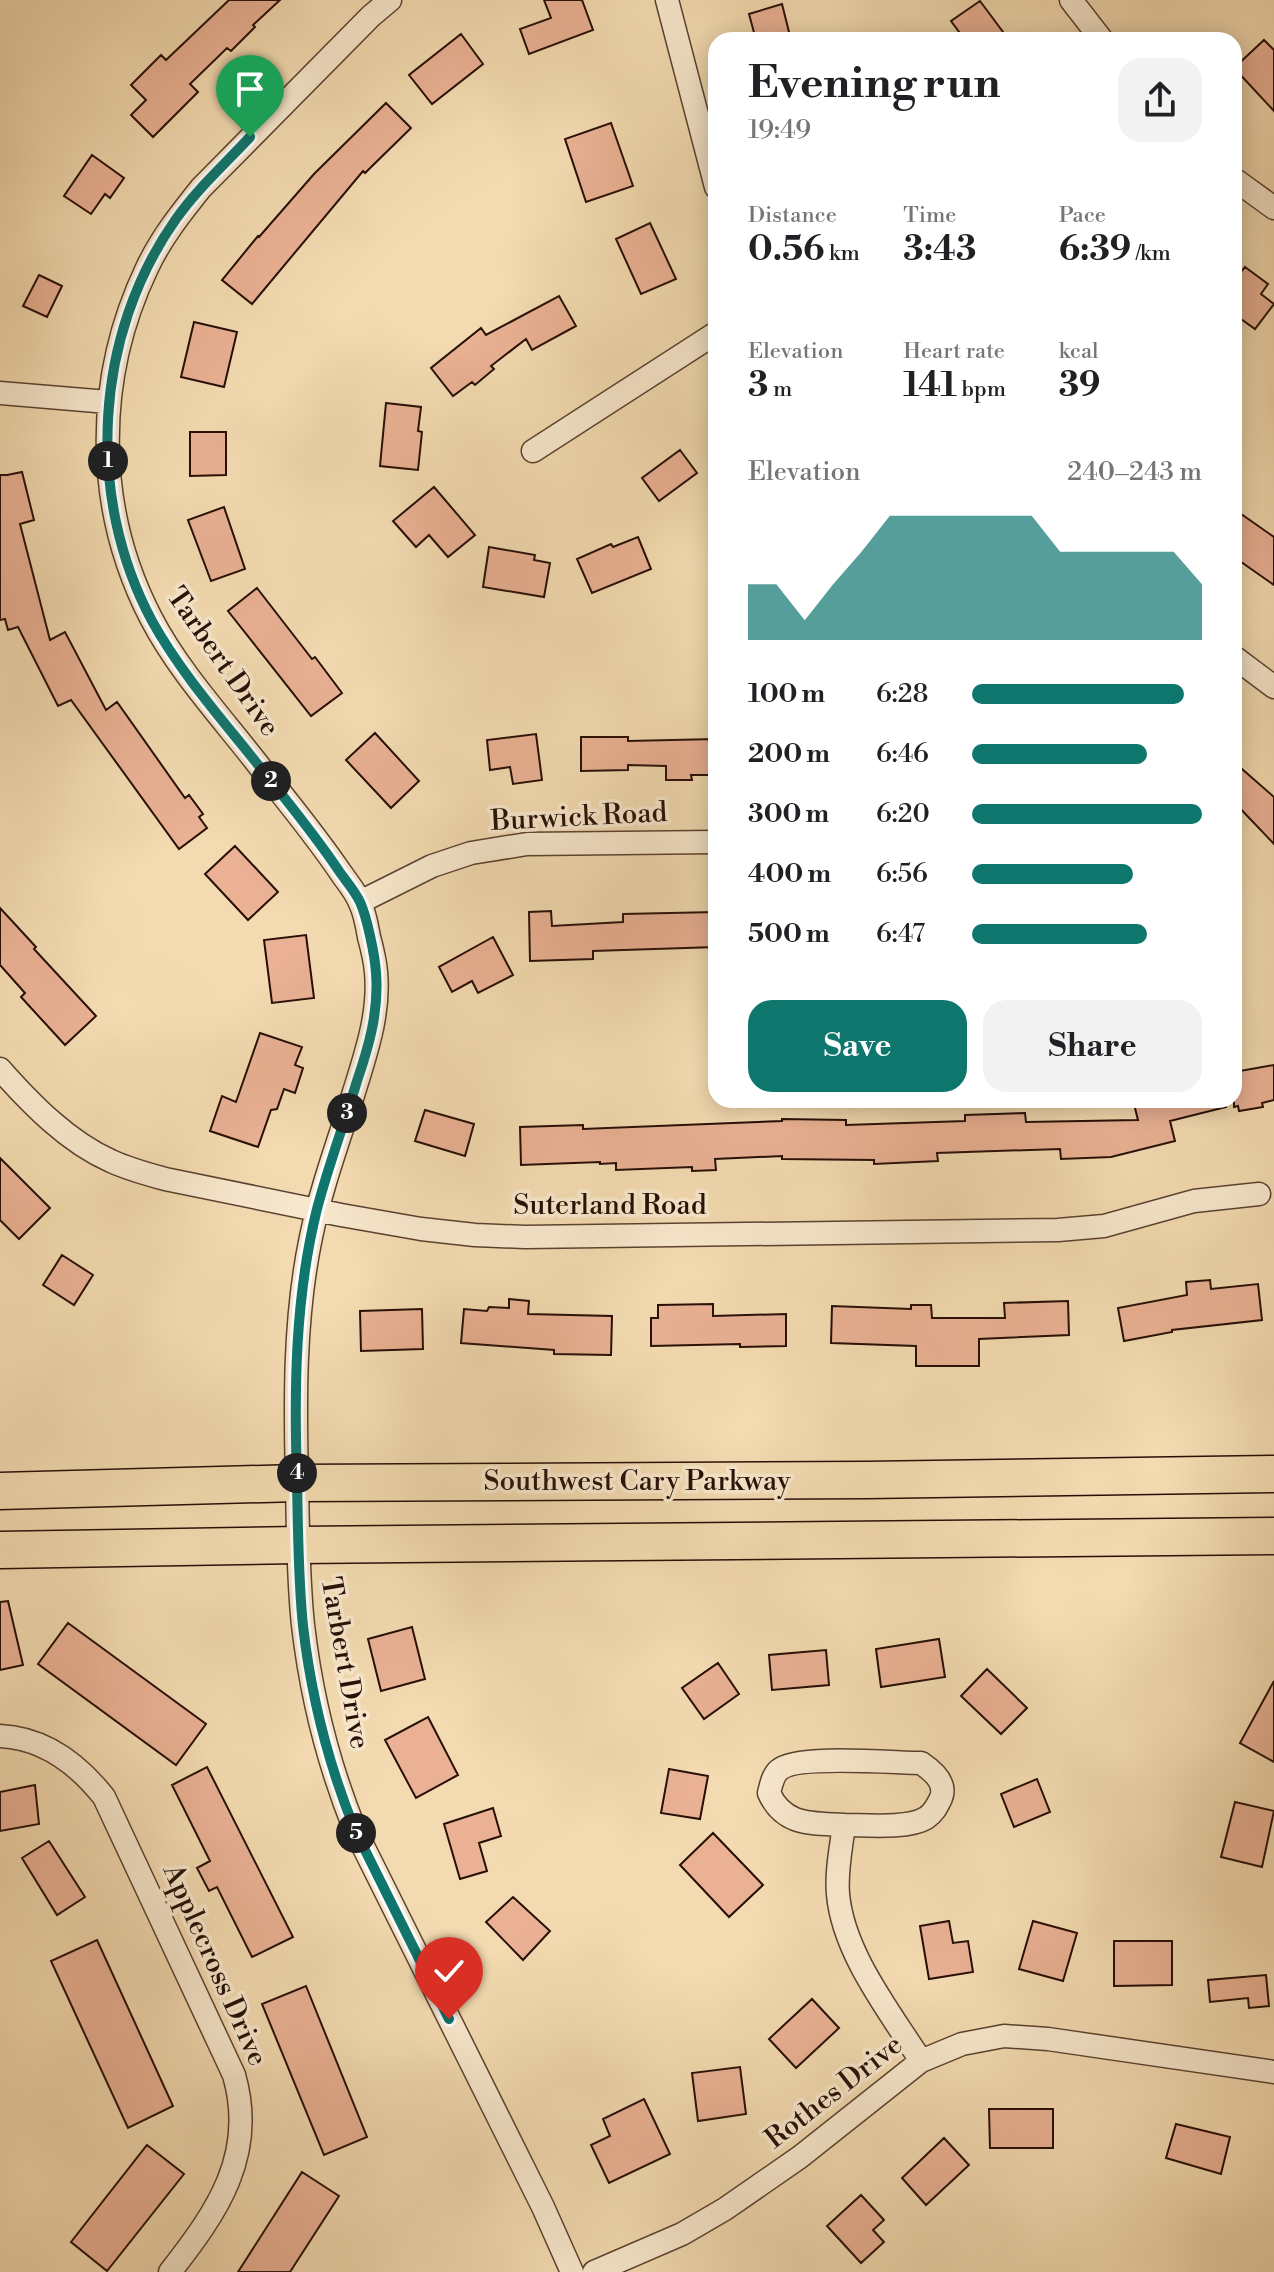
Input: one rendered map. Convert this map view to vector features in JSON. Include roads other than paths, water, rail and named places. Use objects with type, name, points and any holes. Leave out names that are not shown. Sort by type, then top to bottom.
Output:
[{"type":"main road","name":"Southwest Cary Parkway","points":[[0,1491],[297,1483],[851,1481],[1274,1474]]},
{"type":"main road","points":[[0,1550],[1274,1536]]},
{"type":"street","name":"Tarbert Drive","points":[[390,0],[299,87],[178,216],[147,268],[134,299],[113,371],[108,402],[107,456],[116,524],[127,565],[153,622],[187,673],[325,850],[360,902],[376,971],[373,1026],[317,1209],[297,1341],[298,1545],[303,1628],[311,1675],[344,1804],[572,2272]]},
{"type":"street","points":[[667,0],[708,156]]},
{"type":"street","points":[[1071,0],[1096,32]]},
{"type":"street","points":[[1242,185],[1274,208]]},
{"type":"street","points":[[533,451],[708,338]]},
{"type":"street","points":[[0,393],[108,402]]},
{"type":"street","points":[[1242,663],[1274,687]]},
{"type":"street","name":"Burwick Road","points":[[360,902],[432,866],[471,853],[527,844],[708,842]]},
{"type":"street","name":"Suterland Road","points":[[2,1075],[58,1126],[111,1161],[165,1179],[421,1229],[475,1235],[525,1237],[1058,1230],[1104,1226],[1194,1201],[1259,1194]]},
{"type":"street","name":"Applecross Drive","points":[[0,1736],[24,1739],[52,1750],[89,1778],[104,1797],[234,2075],[241,2119],[236,2161],[225,2190],[207,2222],[170,2272]]},
{"type":"street","points":[[815,1761],[921,1763],[940,1780],[943,1792],[936,1809],[925,1819],[907,1824],[844,1825],[790,1818],[776,1808],[769,1793],[779,1770],[792,1764],[815,1761]]},
{"type":"street","points":[[844,1825],[837,1891],[845,1928],[871,1982],[921,2061]]},
{"type":"street","name":"Rothes Drive","points":[[594,2272],[682,2234],[736,2203],[800,2157],[921,2061],[962,2044],[1004,2036],[1048,2039],[1274,2072]]}]
